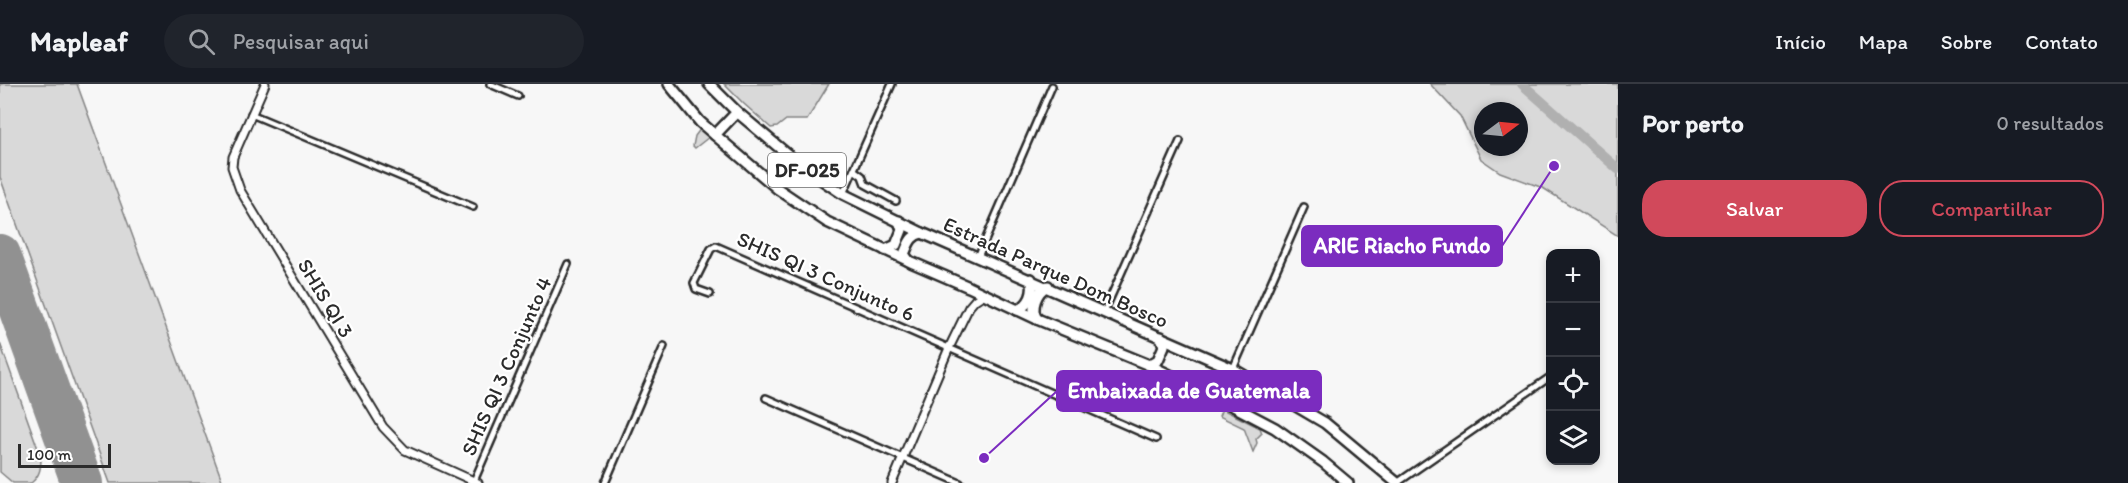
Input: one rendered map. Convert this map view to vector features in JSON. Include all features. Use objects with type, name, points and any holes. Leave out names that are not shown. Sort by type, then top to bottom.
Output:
[{"type":"main road","name":"DF-025","points":[[669,84],[700,122],[777,189],[827,222],[1037,320],[1162,371],[1275,428],[1348,483]]},
{"type":"main road","name":"Estrada Parque Dom Bosco","points":[[709,84],[737,112],[800,165],[843,195],[922,233],[1048,286],[1233,369],[1325,423],[1397,483]]},
{"type":"main road","points":[[715,135],[737,112]]},
{"type":"main road","points":[[885,250],[896,245],[903,230],[899,221]]},
{"type":"main road","points":[[911,262],[904,254],[910,240],[922,233]]},
{"type":"main road","points":[[1017,310],[1027,304],[1033,291],[1031,279]]},
{"type":"main road","points":[[1037,320],[1033,308],[1040,290],[1048,286]]},
{"type":"main road","points":[[1149,365],[1158,360],[1164,346],[1161,338]]},
{"type":"main road","points":[[1162,371],[1169,348],[1175,344]]},
{"type":"street","name":"SHIS QI 3","points":[[265,84],[233,157],[234,178],[377,417],[391,436],[405,450],[476,482]]},
{"type":"street","points":[[490,84],[518,96]]},
{"type":"street","points":[[843,195],[892,84]]},
{"type":"street","points":[[978,257],[1052,86]]},
{"type":"street","points":[[251,114],[473,207]]},
{"type":"street","points":[[1104,312],[1180,141]]},
{"type":"street","points":[[854,170],[862,176],[865,184],[896,201]]},
{"type":"street","points":[[1233,369],[1304,207]]},
{"type":"street","name":"SHIS QI 3 Conjunto 6","points":[[710,294],[696,289],[694,283],[711,249],[716,246],[949,348]]},
{"type":"street","name":"SHIS QI 3 Conjunto 4","points":[[476,482],[568,264]]},
{"type":"street","points":[[969,287],[969,307]]},
{"type":"street","points":[[892,483],[949,348],[969,307],[984,294]]},
{"type":"street","points":[[605,483],[663,346]]},
{"type":"street","points":[[949,348],[1156,439]]},
{"type":"street","points":[[1397,483],[1546,380]]},
{"type":"street","points":[[766,398],[960,483]]},
{"type":"shaded area","points":[[0,84],[77,84],[223,483],[110,483],[0,177]]},
{"type":"shaded area","points":[[724,84],[829,84],[807,120],[786,120],[777,127],[771,128]]},
{"type":"shaded area","points":[[1430,84],[1618,84],[1618,236],[1543,188],[1500,172],[1481,159],[1480,156],[1528,156],[1528,102],[1474,102],[1474,145],[1460,116]]},
{"type":"shaded area","points":[[701,128],[709,137],[695,148],[693,146],[695,136]]},
{"type":"shaded area","points":[[0,343],[41,457],[39,472],[31,483],[13,483],[0,472]]},
{"type":"shaded area","points":[[1222,409],[1260,428],[1262,433],[1256,439],[1257,443],[1253,452],[1244,428],[1219,416]]},
{"type":"waterway","points":[[1522,84],[1618,169]]},
{"type":"taxiway","points":[[74,461],[80,483]]},
{"type":"runway","points":[[0,255],[82,483]]},
{"type":"place","name":"ARIE Riacho Fundo","points":[[1554,166]]},
{"type":"place","name":"Embaixada de Guatemala","points":[[984,458]]}]
